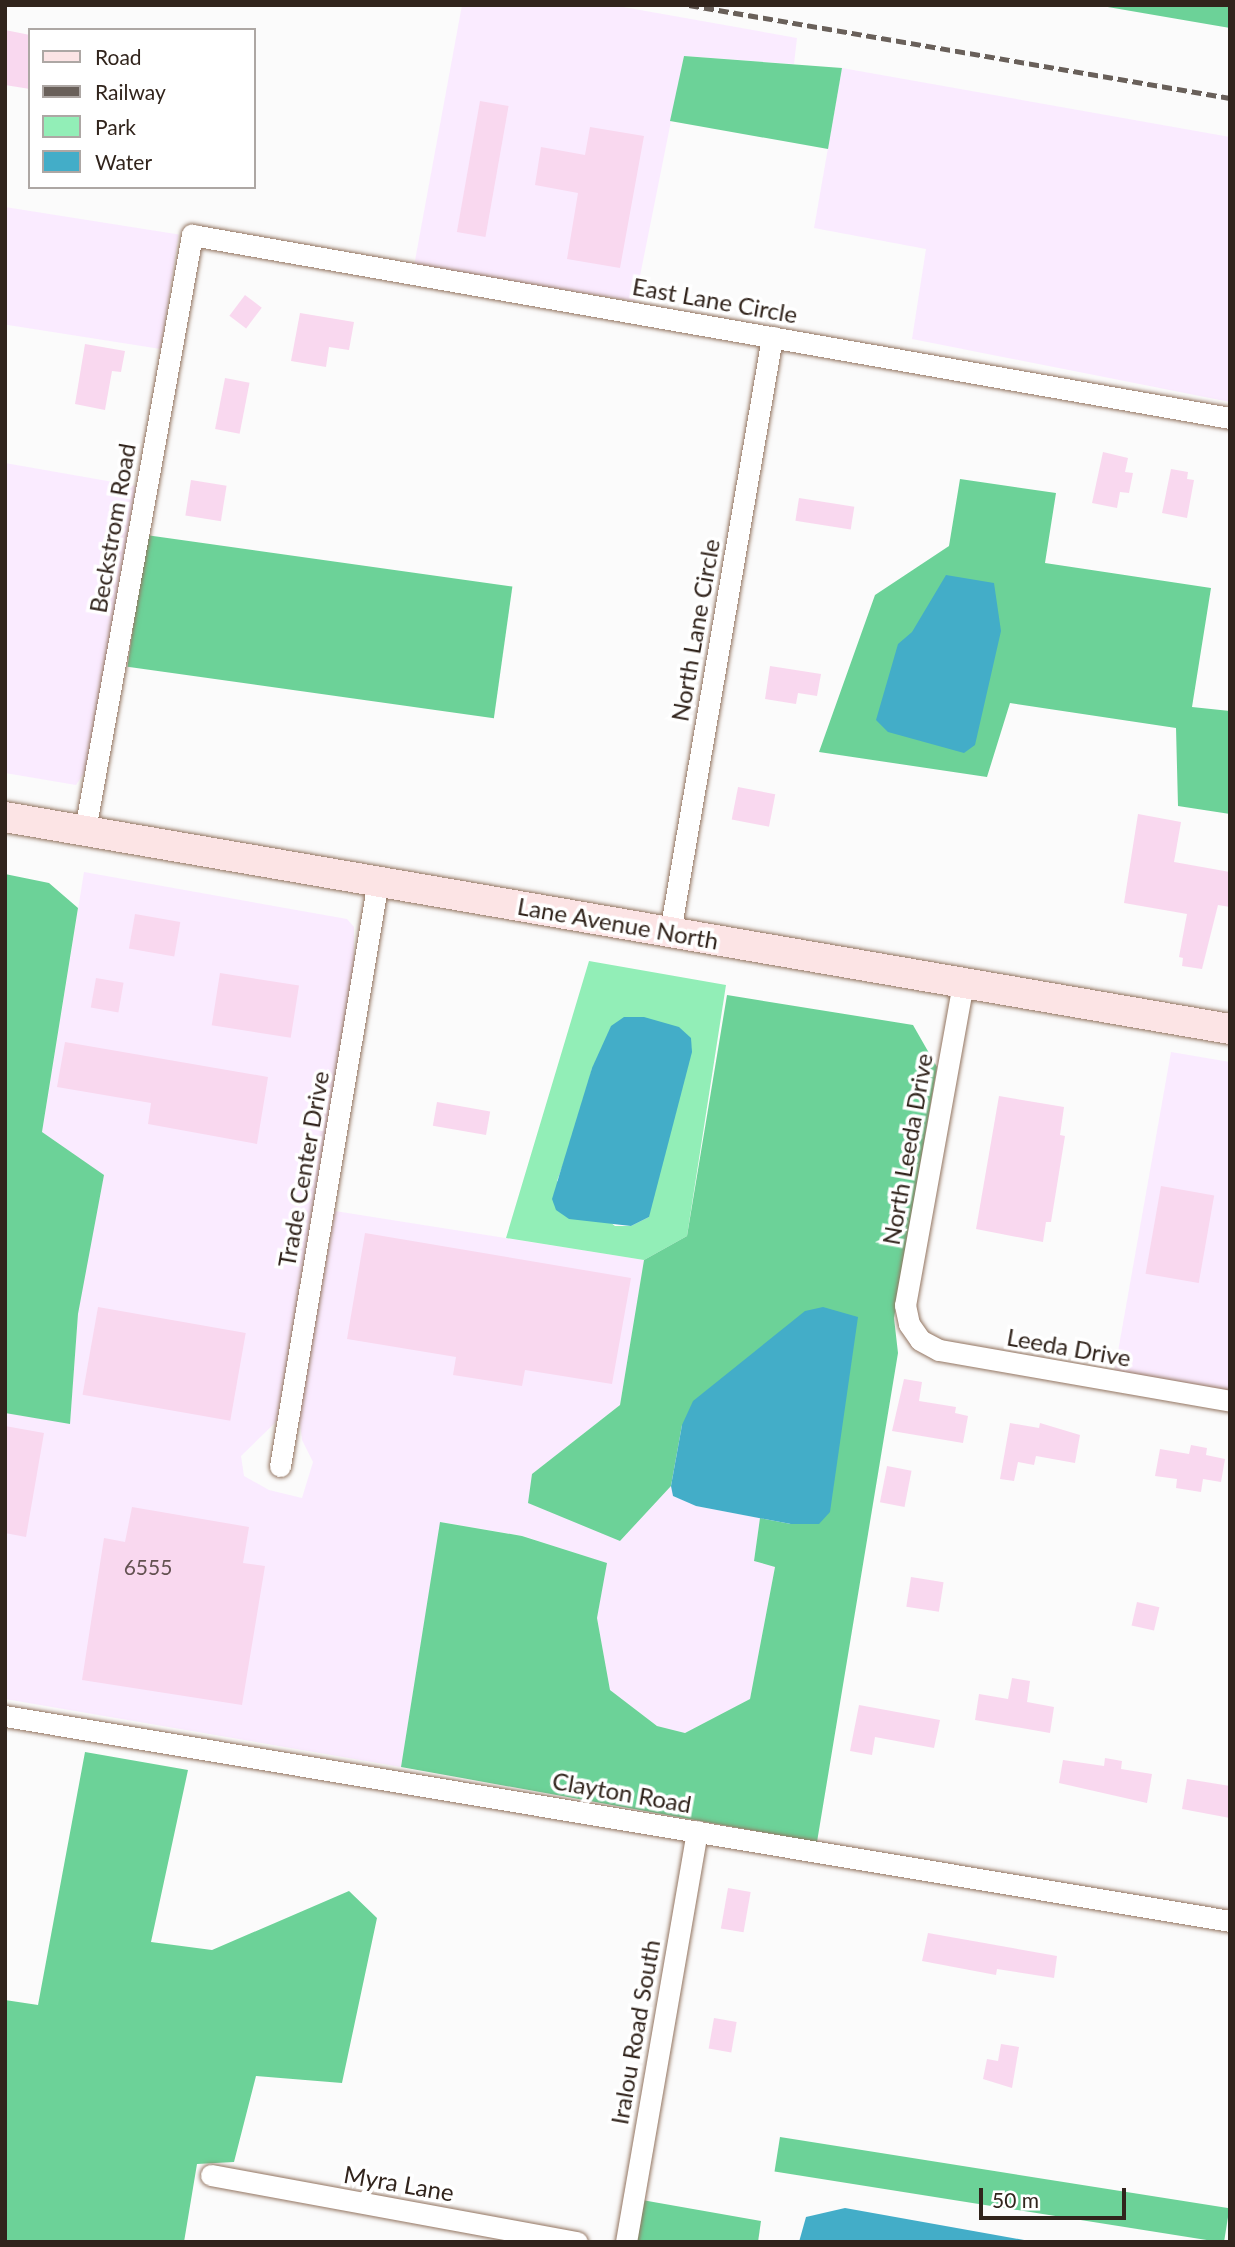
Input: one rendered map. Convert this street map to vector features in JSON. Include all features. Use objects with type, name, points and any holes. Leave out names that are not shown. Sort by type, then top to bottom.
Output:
[{"type":"main road","name":"Lane Avenue North","points":[[5,817],[1230,1029]]},
{"type":"street","name":"East Lane Circle","points":[[192,235],[1230,418]]},
{"type":"street","name":"Beckstrom Road","points":[[85,830],[192,235]]},
{"type":"street","name":"North Lane Circle","points":[[670,932],[772,337]]},
{"type":"street","name":"Trade Center Drive","points":[[280,1465],[378,881]]},
{"type":"street","name":"North Leeda Drive","points":[[909,1324],[905,1305],[963,983]]},
{"type":"street","name":"Leeda Drive","points":[[909,1324],[920,1340],[939,1350],[1230,1401]]},
{"type":"street","name":"Clayton Road","points":[[5,1716],[1230,1921]]},
{"type":"street","name":"Iralou Road South","points":[[626,2242],[697,1831]]},
{"type":"street","name":"Myra Lane","points":[[211,2175],[577,2242]]},
{"type":"shaded area","points":[[462,5],[612,5],[797,38],[794,64],[684,56],[635,301],[414,266]]},
{"type":"shaded area","points":[[842,68],[1230,137],[1230,402],[912,339],[926,249],[814,228]]},
{"type":"shaded area","points":[[5,207],[179,235],[161,349],[5,324]]},
{"type":"shaded area","points":[[5,463],[136,486],[88,767],[76,785],[5,773]]},
{"type":"shaded area","points":[[84,872],[347,919],[354,927],[354,967],[277,1421],[241,1456],[244,1476],[269,1490],[302,1498],[313,1462],[302,1440],[299,1415],[335,1211],[644,1260],[620,1405],[532,1474],[620,1541],[671,1486],[674,1496],[696,1506],[760,1518],[754,1561],[775,1567],[750,1699],[685,1733],[657,1726],[610,1690],[597,1618],[606,1563],[523,1536],[441,1522],[401,1767],[5,1699],[5,1413],[70,1423],[78,1314],[42,1133]]},
{"type":"shaded area","points":[[1171,1052],[1230,1062],[1230,1393],[1114,1374]]},
{"type":"green space","points":[[1096,5],[1230,5],[1230,28]]},
{"type":"green space","points":[[684,56],[842,68],[828,149],[670,121]]},
{"type":"green space","points":[[960,479],[1056,493],[1045,563],[1211,588],[1192,707],[1230,711],[1230,814],[1178,806],[1176,728],[1010,703],[987,777],[819,752],[875,595],[949,546]]},
{"type":"green space","points":[[146,535],[512,586],[494,718],[127,667]]},
{"type":"green space","points":[[5,874],[49,883],[78,908],[42,1132],[104,1175],[78,1314],[70,1424],[5,1413]]},
{"type":"green space","points":[[589,961],[726,985],[687,1236],[644,1260],[506,1238]],"holes":[[[592,1068],[649,1217],[631,1226],[615,1226],[557,1181],[583,1111]]]},
{"type":"green space","points":[[727,995],[913,1025],[937,1067],[894,1318],[898,1353],[817,1842],[401,1767],[440,1522],[522,1536],[607,1563],[597,1618],[610,1690],[657,1726],[685,1733],[750,1699],[775,1567],[754,1561],[760,1518],[791,1524],[682,1425],[671,1486],[620,1541],[528,1503],[532,1474],[620,1405],[644,1260],[687,1236]]},
{"type":"green space","points":[[85,1752],[188,1770],[151,1942],[212,1950],[349,1891],[377,1918],[342,2083],[256,2076],[234,2162],[197,2164],[184,2242],[5,2242],[5,2000],[38,2005]]},
{"type":"green space","points":[[780,2137],[1229,2208],[1224,2242],[1219,2242],[775,2172]]},
{"type":"green space","points":[[642,2200],[761,2221],[758,2242],[636,2242]]},
{"type":"water","points":[[946,575],[994,583],[1001,631],[975,745],[964,753],[888,732],[876,720],[898,644],[912,632]]},
{"type":"water","points":[[624,1017],[644,1017],[679,1027],[691,1038],[692,1052],[649,1217],[631,1226],[569,1219],[556,1210],[552,1199],[592,1068],[611,1026]]},
{"type":"water","points":[[823,1307],[858,1317],[830,1512],[819,1524],[791,1524],[696,1506],[673,1496],[671,1486],[682,1425],[693,1401],[805,1311]]},
{"type":"water","points":[[845,2208],[1035,2242],[799,2242],[806,2217]]},
{"type":"building","points":[[5,30],[28,35],[28,89],[5,85]]},
{"type":"building","points":[[480,101],[509,106],[485,237],[457,232]]},
{"type":"building","points":[[590,127],[644,136],[620,268],[567,259],[578,193],[535,185],[541,147],[585,155]]},
{"type":"building","points":[[245,295],[262,308],[246,328],[229,316]]},
{"type":"building","points":[[300,313],[354,322],[349,350],[329,347],[326,367],[291,361]]},
{"type":"building","points":[[85,344],[125,351],[121,372],[112,371],[105,410],[75,404]]},
{"type":"building","points":[[225,378],[250,383],[240,434],[215,429]]},
{"type":"building","points":[[1103,452],[1128,458],[1125,472],[1133,473],[1129,493],[1120,492],[1117,508],[1092,503]]},
{"type":"building","points":[[1171,469],[1188,472],[1187,479],[1194,480],[1187,518],[1162,513]]},
{"type":"building","points":[[191,480],[227,486],[221,521],[185,516]]},
{"type":"building","points":[[799,498],[854,507],[851,529],[795,521]]},
{"type":"building","points":[[770,666],[821,674],[817,696],[798,693],[796,704],[765,699]]},
{"type":"building","points":[[738,787],[775,794],[769,827],[732,819]]},
{"type":"building","points":[[1138,814],[1181,822],[1174,862],[1230,872],[1230,907],[1218,905],[1202,969],[1182,966],[1183,958],[1179,957],[1187,914],[1124,903]]},
{"type":"building","points":[[135,914],[180,922],[174,956],[129,948]]},
{"type":"building","points":[[220,973],[299,986],[291,1038],[212,1025]]},
{"type":"building","points":[[96,978],[124,983],[118,1012],[91,1008]]},
{"type":"building","points":[[65,1042],[268,1077],[257,1144],[148,1124],[151,1103],[57,1087]]},
{"type":"building","points":[[999,1096],[1064,1107],[1060,1135],[1065,1136],[1051,1222],[1046,1222],[1043,1242],[976,1229]]},
{"type":"building","points":[[437,1102],[490,1111],[486,1135],[433,1126]]},
{"type":"building","points":[[1161,1186],[1214,1195],[1199,1283],[1146,1274]]},
{"type":"building","points":[[365,1233],[631,1278],[612,1384],[525,1370],[522,1386],[453,1375],[456,1357],[347,1339]]},
{"type":"building","points":[[98,1307],[246,1333],[230,1421],[83,1395]]},
{"type":"building","points":[[904,1379],[922,1382],[919,1401],[956,1407],[955,1413],[968,1416],[963,1443],[892,1431]]},
{"type":"building","points":[[1010,1423],[1039,1428],[1040,1423],[1080,1435],[1075,1463],[1036,1456],[1034,1465],[1018,1462],[1014,1481],[1000,1479]]},
{"type":"building","points":[[5,1426],[44,1433],[26,1537],[5,1533]]},
{"type":"building","points":[[1191,1445],[1207,1448],[1206,1455],[1225,1459],[1221,1482],[1203,1479],[1201,1492],[1176,1488],[1177,1479],[1155,1476],[1160,1449],[1189,1454]]},
{"type":"building","points":[[887,1466],[912,1471],[904,1507],[880,1502]]},
{"type":"building","points":[[132,1507],[249,1527],[243,1563],[265,1566],[242,1705],[82,1680],[104,1538],[125,1542]]},
{"type":"building","points":[[911,1577],[944,1582],[939,1612],[906,1607]]},
{"type":"building","points":[[1137,1602],[1159,1607],[1154,1631],[1132,1625]]},
{"type":"building","points":[[1012,1678],[1030,1681],[1027,1702],[1054,1707],[1050,1733],[975,1720],[979,1694],[1008,1699]]},
{"type":"building","points":[[859,1705],[940,1720],[934,1748],[875,1737],[872,1755],[850,1751]]},
{"type":"building","points":[[1105,1758],[1122,1761],[1121,1769],[1152,1774],[1147,1803],[1059,1783],[1063,1760],[1104,1766]]},
{"type":"building","points":[[1187,1779],[1230,1786],[1230,1818],[1182,1809]]},
{"type":"building","points":[[728,1888],[751,1892],[744,1932],[721,1928]]},
{"type":"building","points":[[928,1933],[1057,1956],[1054,1978],[997,1969],[996,1975],[922,1961]]},
{"type":"building","points":[[714,2018],[737,2022],[731,2053],[709,2049]]},
{"type":"building","points":[[1001,2044],[1019,2047],[1012,2088],[983,2079],[987,2059],[998,2061]]},
{"type":"railway","points":[[689,5],[1230,98]]}]
